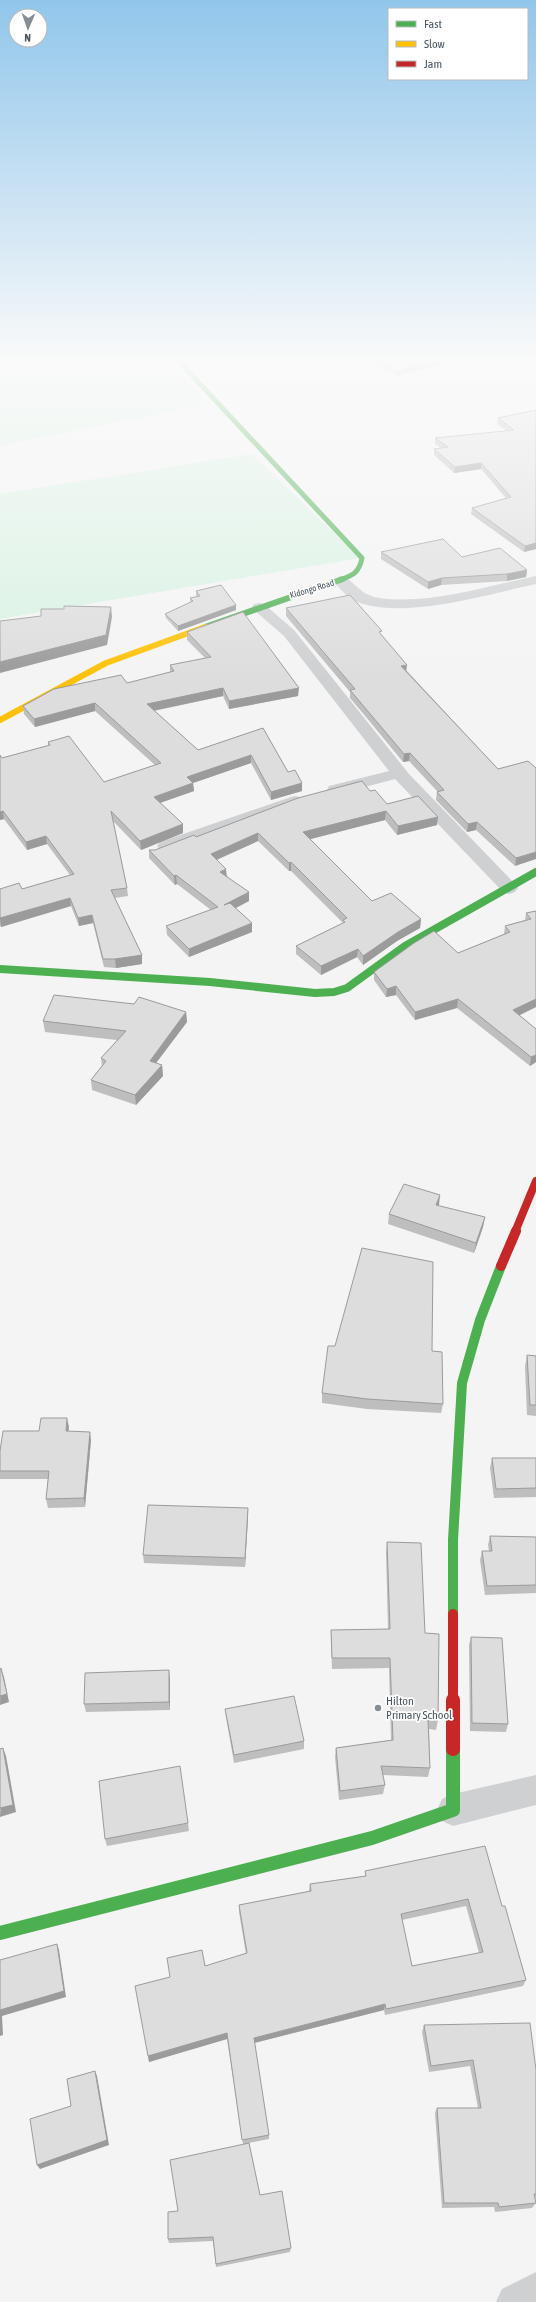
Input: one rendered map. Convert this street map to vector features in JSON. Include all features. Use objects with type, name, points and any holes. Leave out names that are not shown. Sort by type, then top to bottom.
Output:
[{"type":"street","name":"Kidongo Road","points":[[0,720],[106,663],[259,607],[354,575],[360,569],[362,558],[275,464]]},
{"type":"street","points":[[340,580],[360,597],[385,604],[417,603],[536,580]]},
{"type":"street","points":[[259,607],[289,633],[399,773],[509,888]]},
{"type":"street","points":[[149,853],[291,801],[399,773]]},
{"type":"street","points":[[0,969],[210,982],[314,993],[334,992],[347,988],[405,946],[536,872]]},
{"type":"street","points":[[453,1810],[453,1540],[462,1383],[480,1320],[536,1181]]},
{"type":"street","points":[[0,1933],[76,1912],[372,1838],[453,1810],[536,1790]]},
{"type":"street","points":[[515,2302],[536,2291]]},
{"type":"green space","points":[[186,464],[263,464],[360,558],[0,619],[0,494]]},
{"type":"building","points":[[452,464],[472,464],[455,467]]},
{"type":"building","points":[[482,464],[536,464],[536,543],[525,546],[472,508],[511,497]]},
{"type":"building","points":[[443,539],[462,557],[500,548],[527,570],[507,574],[442,578],[428,582],[381,552]]},
{"type":"building","points":[[221,585],[236,605],[178,626],[165,614],[193,601],[190,598],[200,596],[196,591]]},
{"type":"building","points":[[350,595],[382,631],[379,632],[407,665],[401,666],[498,769],[528,761],[536,768],[536,852],[516,858],[477,822],[468,824],[437,792],[444,790],[410,753],[404,754],[366,709],[350,690],[355,689],[286,608]]},
{"type":"building","points":[[64,606],[111,607],[106,635],[0,662],[0,621],[41,616],[41,609],[64,609]]},
{"type":"building","points":[[243,612],[299,688],[229,701],[223,688],[147,704],[198,750],[263,728],[288,772],[295,770],[302,783],[271,792],[251,755],[187,777],[193,783],[154,797],[183,824],[140,841],[111,811],[127,888],[111,890],[142,955],[115,959],[103,959],[92,915],[78,918],[70,898],[0,918],[0,889],[19,883],[22,889],[74,874],[46,836],[26,842],[3,811],[0,812],[0,755],[2,758],[50,745],[48,742],[69,736],[104,782],[161,763],[95,703],[34,719],[23,706],[54,689],[121,675],[127,683],[174,671],[170,665],[211,657],[187,632]]},
{"type":"building","points":[[362,781],[370,791],[375,790],[387,804],[418,796],[438,817],[398,826],[386,811],[303,832],[372,901],[391,893],[421,919],[398,932],[363,956],[358,949],[321,966],[296,946],[345,922],[343,920],[347,918],[291,862],[289,863],[258,833],[211,854],[226,869],[220,872],[249,892],[224,905],[230,903],[252,923],[189,949],[166,926],[218,907],[176,875],[174,876],[149,850],[155,850],[194,835],[196,837],[298,798]]},
{"type":"building","points":[[536,911],[536,999],[513,1010],[536,1029],[536,1055],[531,1057],[458,999],[415,1012],[396,986],[387,989],[374,972],[414,943],[434,931],[458,953],[510,932],[505,926],[531,919],[526,913]]},
{"type":"building","points":[[54,995],[134,1004],[139,997],[186,1012],[150,1061],[162,1065],[135,1095],[91,1080],[106,1061],[101,1058],[126,1031],[43,1021]]},
{"type":"building","points":[[404,1184],[440,1195],[436,1205],[485,1217],[476,1243],[389,1214]]},
{"type":"building","points":[[362,1248],[433,1262],[432,1351],[442,1352],[443,1404],[367,1399],[322,1393],[328,1346],[335,1346]]},
{"type":"building","points":[[527,1355],[536,1356],[536,1405],[530,1405]]},
{"type":"building","points":[[41,1418],[67,1418],[66,1431],[90,1432],[84,1498],[46,1499],[49,1471],[0,1471],[0,1451],[3,1431],[39,1431]]},
{"type":"building","points":[[492,1458],[536,1458],[536,1488],[496,1489]]},
{"type":"building","points":[[148,1505],[248,1508],[245,1558],[143,1555]]},
{"type":"building","points":[[490,1536],[536,1537],[536,1585],[487,1586],[482,1551],[492,1551]]},
{"type":"building","points":[[387,1542],[421,1543],[425,1633],[439,1634],[438,1720],[428,1720],[430,1768],[381,1766],[385,1785],[340,1791],[336,1748],[393,1740],[390,1658],[332,1658],[331,1630],[390,1629]]},
{"type":"building","points":[[471,1637],[502,1638],[508,1724],[472,1723]]},
{"type":"building","points":[[1,1668],[7,1694],[0,1696],[0,1669]]},
{"type":"building","points":[[169,1670],[169,1702],[84,1704],[85,1673]]},
{"type":"building","points":[[294,1696],[304,1741],[234,1755],[225,1709]]},
{"type":"building","points":[[3,1748],[13,1805],[0,1808],[0,1749]]},
{"type":"building","points":[[180,1766],[188,1823],[105,1839],[99,1781]]},
{"type":"building","points":[[485,1846],[502,1906],[505,1906],[526,1980],[386,2009],[385,2004],[254,2038],[269,2135],[242,2140],[227,2033],[148,2056],[135,1986],[170,1977],[167,1958],[202,1950],[205,1966],[247,1953],[239,1905],[311,1891],[310,1884],[366,1876],[365,1871]],"holes":[[[468,1899],[483,1952],[412,1966],[401,1914]]]},
{"type":"building","points":[[57,1944],[64,1991],[0,2010],[0,1960]]},
{"type":"building","points":[[530,2023],[536,2070],[536,2194],[534,2194],[536,2203],[499,2207],[498,2203],[444,2203],[437,2108],[481,2108],[473,2060],[431,2066],[424,2025]]},
{"type":"building","points":[[95,2071],[107,2140],[37,2165],[30,2119],[71,2106],[67,2079]]},
{"type":"building","points":[[249,2143],[260,2195],[282,2191],[291,2248],[216,2264],[213,2237],[168,2239],[168,2212],[178,2211],[170,2160]]},
{"type":"traffic: fast","points":[[205,627],[354,575],[360,569],[362,558],[275,464]]},
{"type":"traffic: fast","points":[[0,969],[210,982],[315,993],[334,992],[347,988],[405,946],[536,872]]},
{"type":"traffic: fast","points":[[453,1614],[453,1540],[462,1383],[480,1320],[501,1266]]},
{"type":"traffic: fast","points":[[0,1933],[372,1838],[453,1810],[453,1749]]},
{"type":"traffic: slow","points":[[0,720],[106,663],[205,627]]},
{"type":"traffic: jam","points":[[501,1266],[536,1181]]},
{"type":"traffic: jam","points":[[453,1614],[453,1749]]},
{"type":"place","name":"Hilton Primary School","points":[[378,1708]]}]
